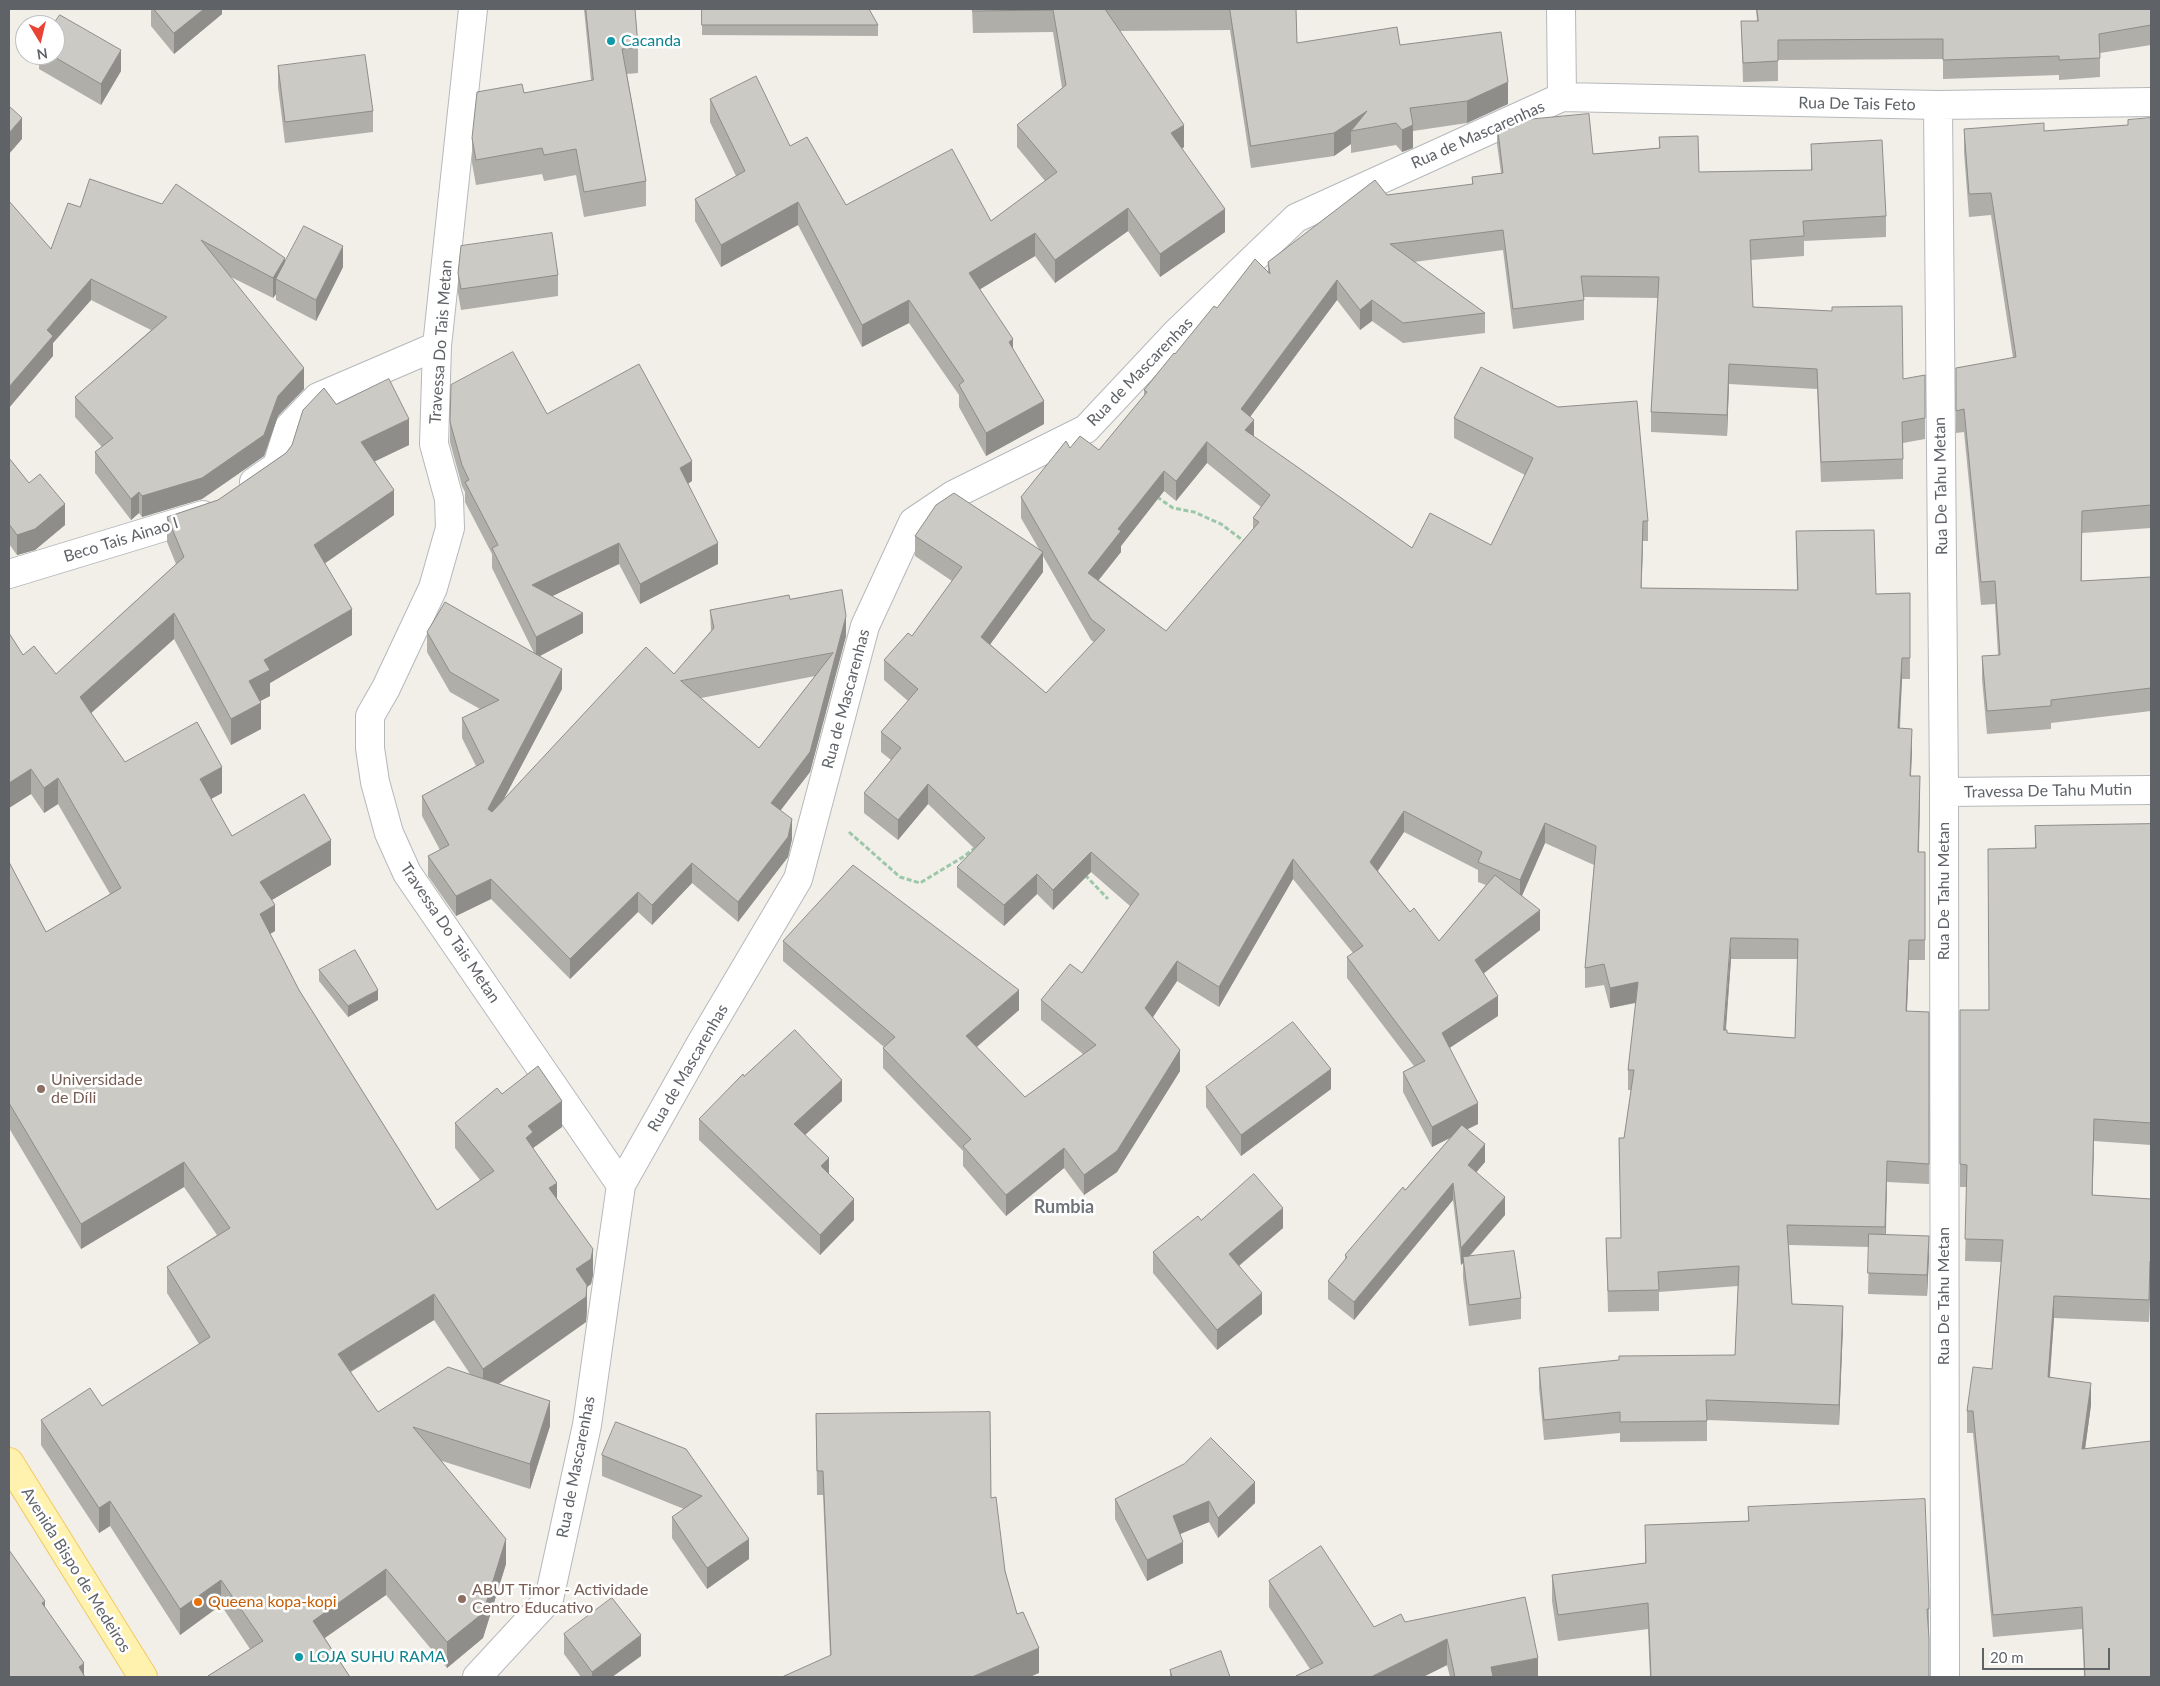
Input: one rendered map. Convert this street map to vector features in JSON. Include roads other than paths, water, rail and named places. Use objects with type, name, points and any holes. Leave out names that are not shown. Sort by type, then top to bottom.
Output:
[{"type":"main road","name":"Avenida Bispo de Medeiros","points":[[9,1462],[143,1677]]},
{"type":"street","name":"Travessa Do Tais Metan","points":[[473,9],[437,346],[434,444],[449,499],[450,528],[433,588],[386,688],[370,716],[370,748],[375,782],[389,833],[407,873],[621,1185]]},
{"type":"street","name":"Rua de Mascarenhas","points":[[477,1677],[549,1599],[587,1425],[621,1185],[798,879],[865,626],[913,522],[953,495],[1086,429],[1178,332],[1296,218],[1562,97],[1561,9]]},
{"type":"street","name":"Rua De Tais Feto","points":[[1562,97],[1938,105],[2151,102]]},
{"type":"street","name":"Rua De Tahu Metan","points":[[1938,105],[1944,792],[1945,1677]]},
{"type":"street","name":"Beco Tais Ainao I","points":[[9,574],[209,513],[277,466],[289,426],[318,397],[437,346]]},
{"type":"street","name":"Travessa De Tahu Mutin","points":[[1944,792],[2151,790]]},
{"type":"place","name":"Cacanda","points":[[611,41]]},
{"type":"place","name":"Universidade de Díli","points":[[41,1089]]},
{"type":"place","name":"ABUT Timor - Actividade Centro Educativo","points":[[462,1599]]},
{"type":"place","name":"Queena kopa-kopi","points":[[198,1602]]},
{"type":"place","name":"LOJA SUHU RAMA","points":[[299,1657]]},
{"type":"district","name":"Rumbia","points":[[1064,1207]]}]
